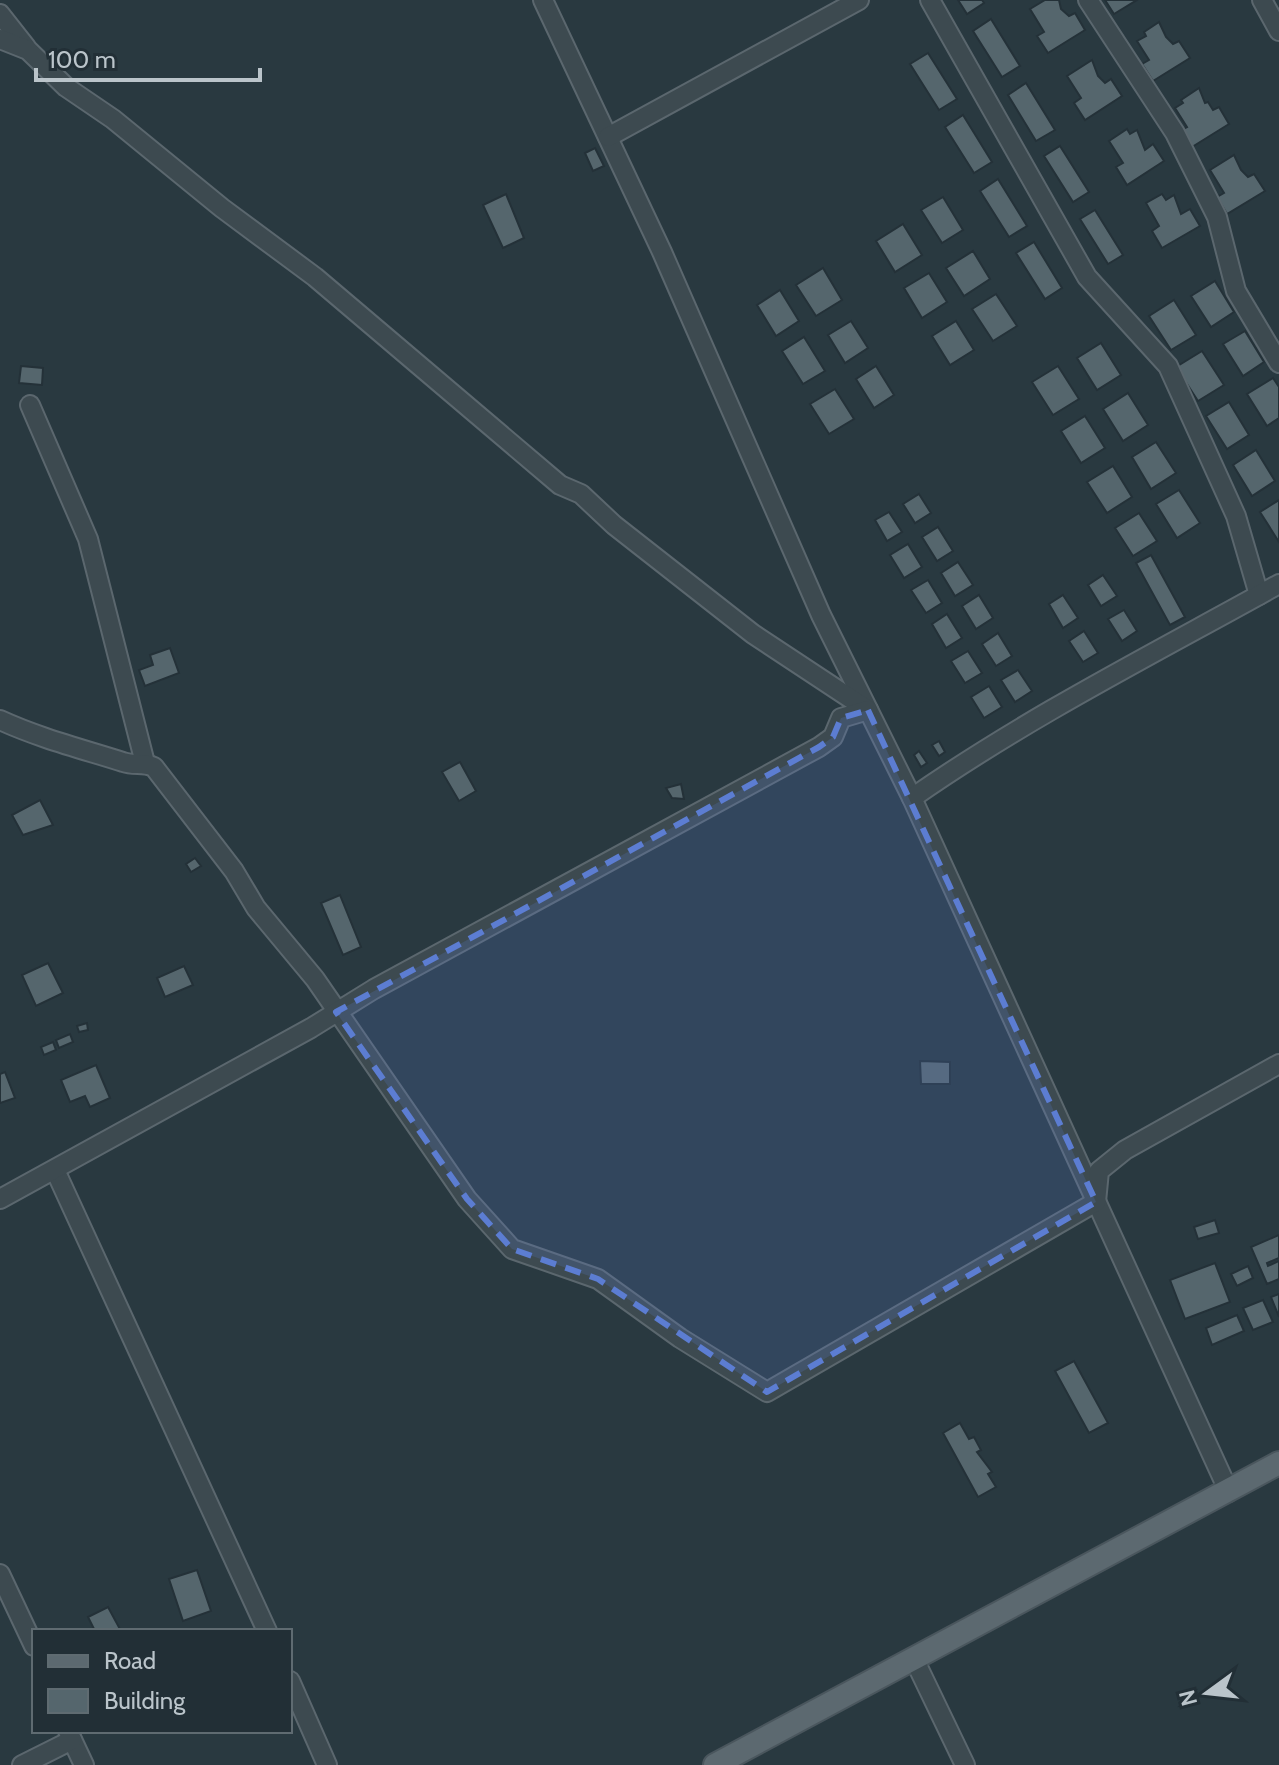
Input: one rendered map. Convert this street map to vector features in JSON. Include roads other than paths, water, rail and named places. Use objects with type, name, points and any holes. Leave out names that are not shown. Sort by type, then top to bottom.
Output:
[{"type":"main road","points":[[715,1765],[915,1661],[1279,1463]]},
{"type":"street","points":[[543,0],[608,137],[821,615],[912,798],[1229,1492]]},
{"type":"street","points":[[608,137],[859,0]]},
{"type":"street","points":[[930,0],[1087,277],[1168,366],[1236,516],[1259,595]]},
{"type":"street","points":[[1088,0],[1175,133],[1217,217],[1236,291],[1279,363]]},
{"type":"street","points":[[1262,0],[1279,31]]},
{"type":"street","points":[[0,14],[28,50],[66,87],[113,119],[222,208],[315,277],[560,485],[581,494],[614,525],[753,634],[868,710]]},
{"type":"street","points":[[0,39],[28,50]]},
{"type":"street","points":[[30,405],[88,539],[145,763],[166,780],[256,908],[315,979],[467,1199],[512,1249],[598,1279],[680,1338],[767,1392],[1096,1202]]},
{"type":"street","points":[[912,798],[974,755],[1036,718],[1279,584]]},
{"type":"street","points":[[0,1199],[819,747],[833,737],[841,718],[868,710]]},
{"type":"street","points":[[0,720],[33,735],[86,748],[126,764],[145,763]]},
{"type":"street","points":[[1096,1202],[1099,1171],[1125,1150],[1279,1064]]},
{"type":"street","points":[[55,1170],[266,1629]]},
{"type":"street","points":[[0,1574],[32,1642]]},
{"type":"street","points":[[915,1661],[965,1765]]},
{"type":"street","points":[[292,1686],[327,1765]]},
{"type":"street","points":[[22,1765],[70,1735],[84,1765]]}]
